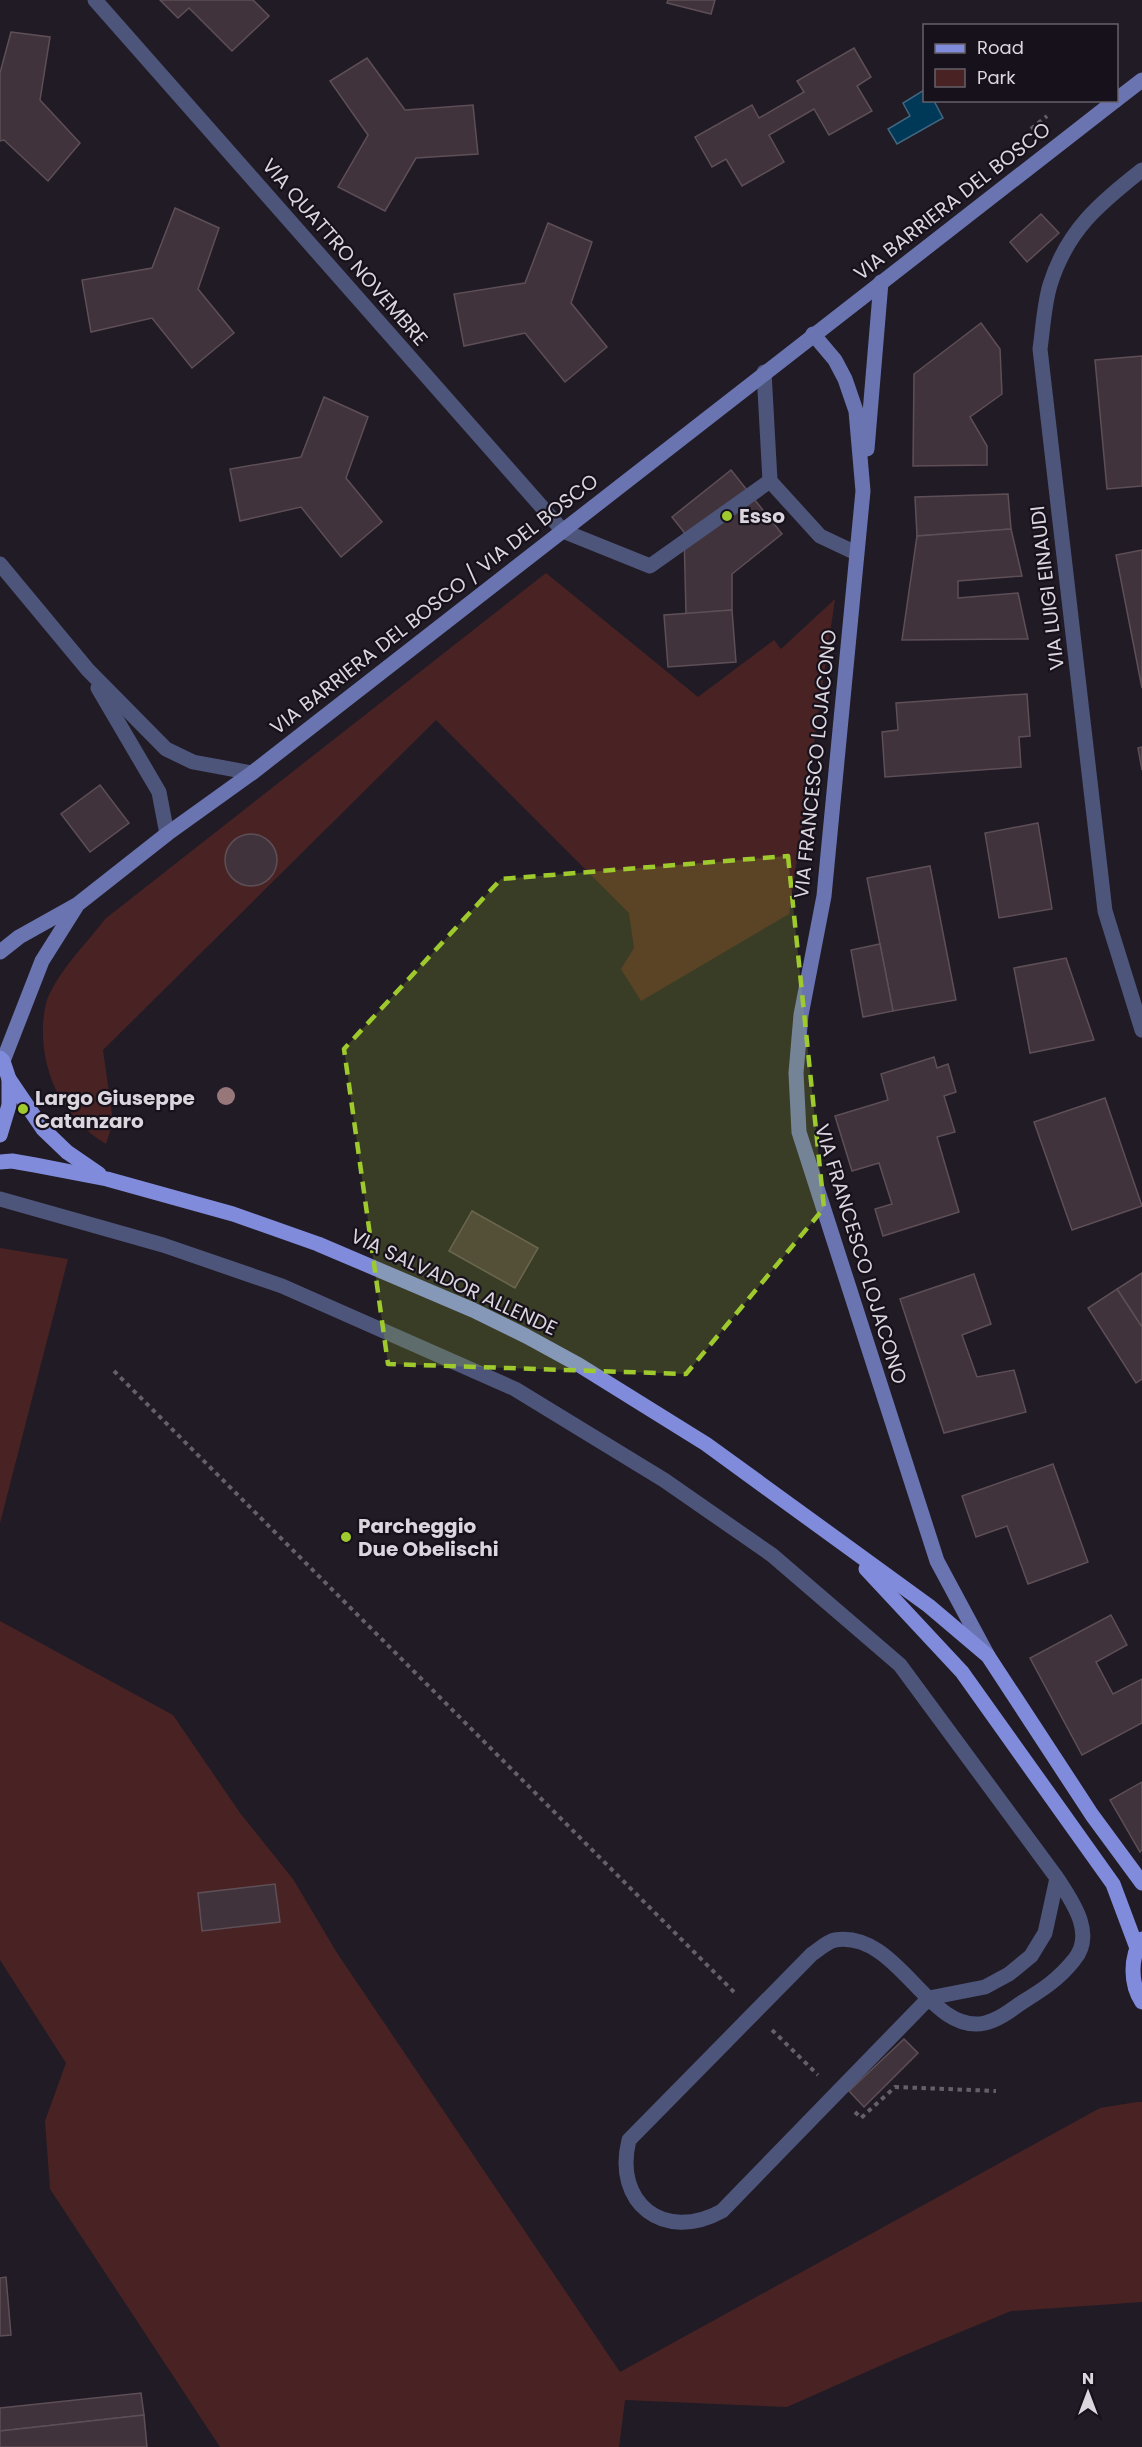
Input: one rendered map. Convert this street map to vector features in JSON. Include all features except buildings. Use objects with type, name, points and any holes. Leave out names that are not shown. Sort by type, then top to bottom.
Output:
[{"type":"main road","name":"VIA BARRIERA DEL BOSCO","points":[[1118,98],[1142,80]]},
{"type":"main road","name":"VIA BARRIERA DEL BOSCO","points":[[813,334],[1113,102]]},
{"type":"main road","points":[[863,491],[882,282]]},
{"type":"main road","name":"VIA BARRIERA DEL BOSCO / VIA DEL BOSCO","points":[[78,904],[166,834],[252,773],[813,334]]},
{"type":"main road","name":"VIA FRANCESCO LOJACONO","points":[[813,334],[835,360],[845,379],[856,411],[863,491],[824,896],[801,1015],[796,1073],[799,1132],[937,1561],[988,1656],[1092,1815],[1142,1883]]},
{"type":"main road","points":[[0,952],[20,937],[78,904]]},
{"type":"main road","points":[[78,904],[42,961],[2,1060],[9,1079],[43,1129],[67,1152],[107,1179]]},
{"type":"main road","points":[[0,1135],[9,1105],[9,1079]]},
{"type":"main road","points":[[0,1162],[12,1161],[107,1179]]},
{"type":"main road","name":"VIA SALVADOR ALLENDE","points":[[107,1179],[233,1214],[318,1244],[463,1305],[579,1365],[706,1444],[843,1545]]},
{"type":"main road","points":[[843,1545],[929,1606],[988,1656]]},
{"type":"main road","points":[[843,1545],[962,1672],[1113,1884],[1139,1943],[1133,1971],[1137,1994],[1142,2002]]},
{"type":"street","name":"VIA QUATTRO NOVEMBRE","points":[[95,0],[563,531]]},
{"type":"street","name":"VIA LUIGI EINAUDI","points":[[1142,170],[1099,204],[1071,237],[1050,285],[1040,349],[1105,911],[1142,1030]]},
{"type":"street","points":[[764,372],[770,482],[820,537],[856,553]]},
{"type":"street","points":[[563,531],[650,566],[770,482]]},
{"type":"street","points":[[0,564],[88,670],[166,749],[193,762],[252,773]]},
{"type":"street","points":[[88,670],[159,792],[166,834]]},
{"type":"street","points":[[0,1200],[163,1245],[282,1286],[515,1389],[664,1480],[772,1555],[900,1665],[1057,1878],[1079,1911],[1083,1933],[1080,1953],[1058,1979],[1006,2014],[983,2023],[965,2022],[947,2016],[929,1998],[883,1953],[859,1941],[834,1940],[812,1954],[629,2140],[625,2157],[625,2174],[631,2190],[641,2205],[655,2216],[672,2222],[698,2222],[722,2211],[929,1998],[985,1987],[1009,1974],[1031,1956],[1045,1933],[1057,1878]]},
{"type":"path","points":[[114,1371],[861,2118],[895,2087],[996,2091]]},
{"type":"highlighted area","points":[[788,856],[824,1208],[686,1374],[388,1364],[344,1049],[501,879]]},
{"type":"green space","points":[[546,573],[698,697],[774,640],[781,649],[835,599],[789,914],[641,1001],[621,969],[634,948],[629,913],[436,720],[103,1050],[113,1121],[106,1144],[91,1133],[67,1108],[58,1093],[46,1060],[43,1024],[48,997],[55,983],[105,919]]},
{"type":"green space","points":[[0,1248],[68,1259],[0,1523]]},
{"type":"green space","points":[[0,1621],[173,1715],[240,1813],[293,1879],[337,1953],[620,2372],[1100,2108],[1137,2102],[1142,2102],[1142,2302],[1011,2311],[787,2407],[625,2400],[619,2447],[220,2447],[50,2189],[45,2121],[66,2063],[0,1960]]},
{"type":"water","points":[[923,91],[923,102],[935,102],[943,118],[897,144],[888,129],[910,116],[903,103]]},
{"type":"place","name":"Esso","points":[[727,516]]},
{"type":"place","name":"Largo Giuseppe Catanzaro","points":[[23,1109]]},
{"type":"place","name":"Parcheggio Due Obelischi","points":[[346,1537]]}]
